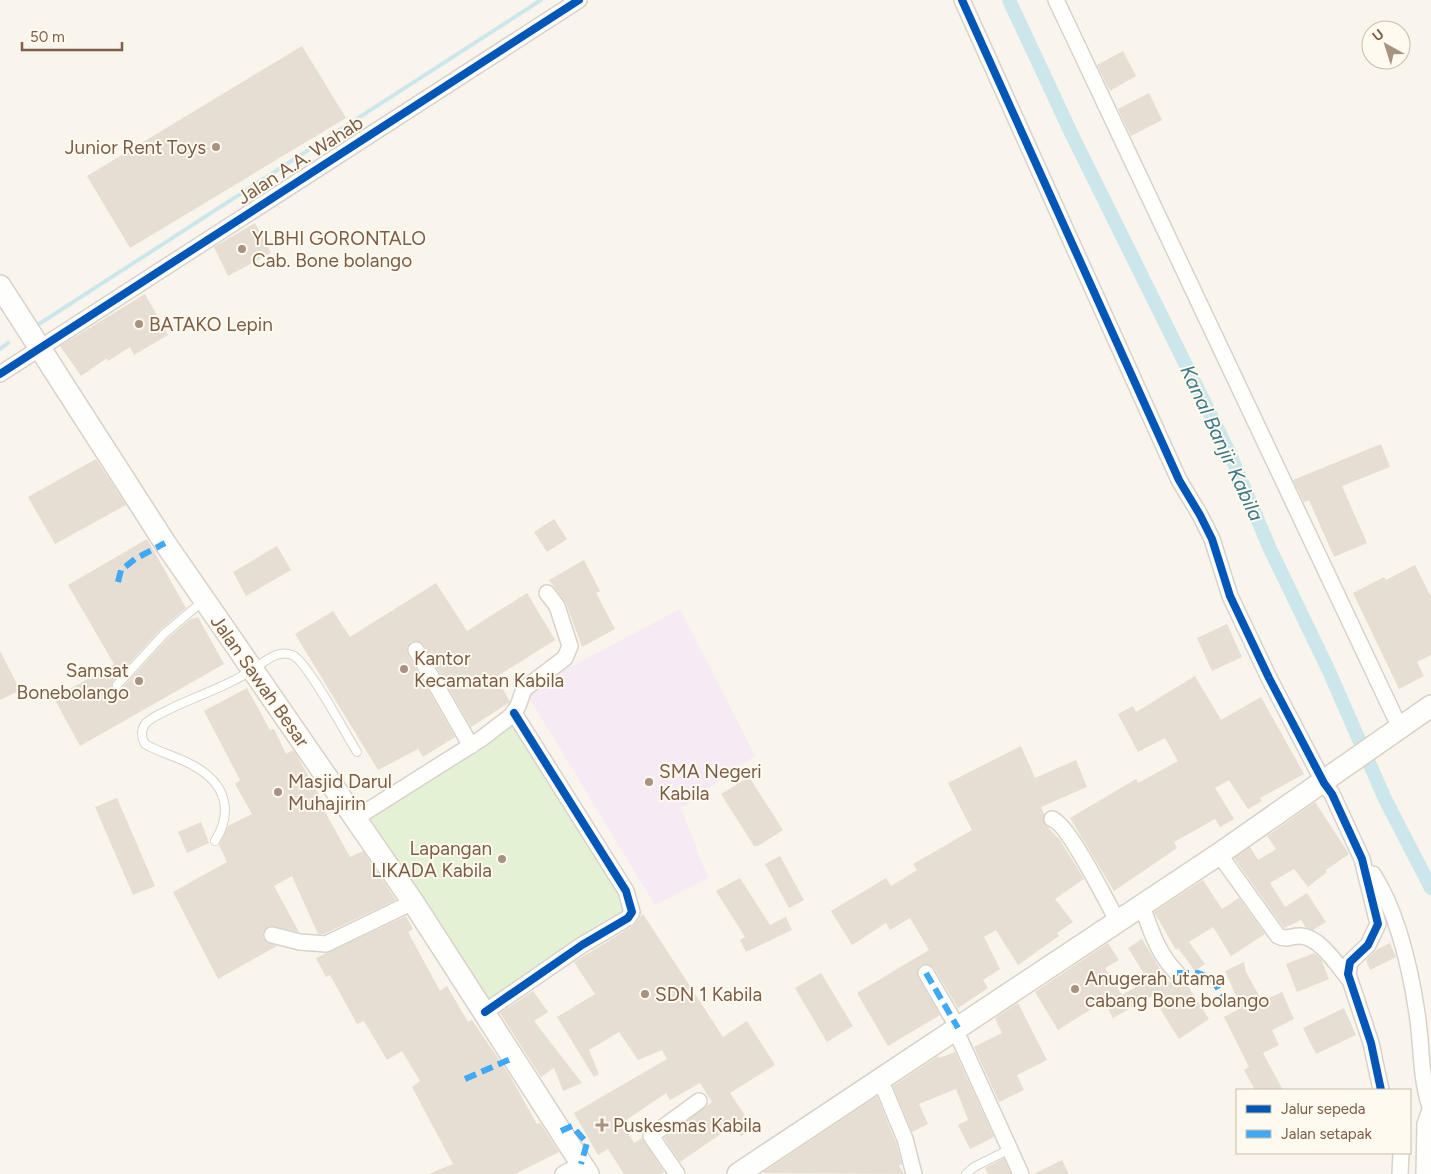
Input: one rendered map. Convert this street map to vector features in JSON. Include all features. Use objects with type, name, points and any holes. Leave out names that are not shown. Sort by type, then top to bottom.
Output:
[{"type":"main road","name":"Jalan Sawah Besar","points":[[0,286],[204,599],[413,902],[585,1169]]},
{"type":"main road","points":[[738,1174],[1219,854],[1431,706]]},
{"type":"street","name":"Jalan A.A. Wahab","points":[[0,374],[39,347],[579,0]]},
{"type":"street","points":[[962,0],[1179,480],[1200,514],[1212,539],[1230,596],[1269,678],[1327,780],[1362,858],[1379,884],[1392,914],[1407,964],[1417,1014],[1423,1086],[1430,1107],[1424,1135],[1424,1174]]},
{"type":"street","points":[[1056,0],[1397,729]]},
{"type":"street","points":[[356,818],[471,746],[514,713],[524,690],[565,658],[570,646],[560,615],[547,592]]},
{"type":"street","points":[[416,650],[471,746]]},
{"type":"street","points":[[485,1012],[582,945],[628,918],[632,912],[632,906],[618,865],[514,713]]},
{"type":"street","points":[[1052,819],[1058,821],[1071,840],[1118,922]]},
{"type":"street","points":[[1219,854],[1278,936],[1286,939],[1301,936],[1313,940],[1332,957],[1349,979],[1371,1043],[1381,1089]]},
{"type":"street","points":[[1349,979],[1350,962],[1370,943],[1378,924],[1362,858]]},
{"type":"street","points":[[272,935],[300,942],[326,944],[413,902]]},
{"type":"street","points":[[1142,906],[1158,947],[1177,973]]},
{"type":"street","points":[[926,973],[957,1029],[1021,1174]]},
{"type":"street","points":[[880,1079],[906,1139],[914,1174]]},
{"type":"street","points":[[677,1174],[651,1136],[698,1101]]},
{"type":"street","points":[[1400,1174],[1401,1154]]},
{"type":"street","points":[[563,1174],[585,1169]]},
{"type":"lane","points":[[117,685],[164,634],[204,599]]},
{"type":"lane","points":[[215,841],[224,827],[225,815],[220,788],[195,766],[145,744],[142,738],[143,729],[147,722],[252,670],[273,656],[291,654],[298,658],[356,752]]},
{"type":"lane","points":[[966,1174],[1010,1149]]},
{"type":"shaded area","name":"SMA Negeri Kabila","points":[[680,609],[755,756],[681,808],[708,878],[655,905],[525,691]]},
{"type":"green space","name":"Lapangan LIKADA Kabila","points":[[521,719],[635,903],[490,1003],[368,815]]},
{"type":"building","name":"Junior Rent Toys","points":[[302,46],[346,118],[130,248],[87,176]]},
{"type":"building","points":[[1123,51],[1136,76],[1110,91],[1097,65]]},
{"type":"building","points":[[1149,93],[1162,120],[1131,136],[1118,109]]},
{"type":"building","name":"YLBHI GORONTALO Cab. Bone bolango","points":[[255,223],[271,253],[228,276],[214,247]]},
{"type":"building","points":[[145,294],[168,335],[134,355],[130,347],[108,361],[107,358],[81,376],[60,346]]},
{"type":"building","points":[[1381,444],[1390,467],[1342,486],[1367,543],[1334,557],[1309,500],[1304,502],[1293,480]]},
{"type":"building","points":[[96,459],[126,505],[55,544],[28,497]]},
{"type":"building","points":[[554,519],[567,539],[547,552],[534,532]]},
{"type":"building","points":[[147,539],[186,608],[160,630],[113,681],[112,687],[116,691],[121,689],[168,638],[192,618],[198,617],[224,664],[80,746],[54,698],[114,664],[68,585]]},
{"type":"building","points":[[277,546],[291,570],[246,596],[233,572]]},
{"type":"building","points":[[584,560],[600,591],[596,593],[615,629],[582,647],[566,603],[549,580]]},
{"type":"building","points":[[1415,565],[1431,597],[1431,655],[1417,662],[1424,676],[1399,689],[1353,593],[1384,577],[1386,580]]},
{"type":"building","name":"Kantor Kecamatan Kabila","points":[[436,583],[467,631],[527,593],[555,640],[496,677],[510,702],[471,727],[424,645],[417,641],[411,642],[407,649],[408,655],[455,737],[423,757],[418,749],[378,770],[295,634],[333,611],[350,637]]},
{"type":"building","points":[[1227,624],[1242,657],[1212,671],[1197,638]]},
{"type":"building","points":[[0,651],[20,690],[0,700]]},
{"type":"building","points":[[1195,676],[1221,720],[1261,697],[1304,774],[1260,798],[1262,801],[1248,809],[1229,780],[1215,788],[1234,819],[1220,827],[1215,819],[1174,842],[1177,848],[1114,891],[1070,818],[1136,779],[1138,783],[1178,761],[1165,738],[1138,752],[1118,714],[1133,706],[1136,712]]},
{"type":"building","points":[[247,688],[270,730],[274,729],[286,754],[293,750],[296,754],[322,800],[319,801],[350,857],[363,851],[396,900],[324,934],[318,934],[292,876],[274,886],[299,932],[269,926],[263,932],[263,938],[266,942],[277,946],[218,979],[173,892],[227,862],[219,845],[228,826],[252,814],[235,784],[240,780],[204,711]]},
{"type":"building","points":[[1021,746],[1035,778],[1076,760],[1087,787],[1041,807],[1044,814],[1044,823],[1060,840],[1084,879],[1055,899],[1073,922],[1057,933],[1059,936],[1018,965],[996,930],[984,937],[1000,969],[983,980],[988,988],[958,1008],[934,968],[926,964],[921,965],[918,969],[918,977],[940,1015],[888,1046],[857,993],[929,950],[910,918],[890,930],[886,923],[852,945],[831,911],[886,878],[891,886],[917,870],[913,864],[972,830],[948,783]]},
{"type":"building","points":[[749,777],[783,830],[758,846],[754,846],[721,794]]},
{"type":"building","points":[[117,798],[155,886],[133,895],[95,807]]},
{"type":"building","points":[[1315,802],[1349,854],[1326,870],[1327,872],[1308,887],[1294,869],[1270,883],[1285,907],[1307,893],[1326,922],[1313,930],[1306,928],[1301,920],[1284,928],[1234,858],[1250,847],[1258,860],[1276,849],[1267,836]]},
{"type":"building","points":[[201,822],[209,843],[187,853],[178,832]]},
{"type":"building","points":[[780,856],[804,900],[789,908],[765,864]]},
{"type":"building","points":[[740,878],[770,925],[786,917],[792,930],[746,952],[740,940],[745,937],[716,891]]},
{"type":"building","points":[[1203,880],[1222,909],[1239,898],[1265,934],[1231,956],[1213,927],[1189,942],[1205,964],[1195,971],[1178,948],[1176,950],[1154,912]]},
{"type":"building","points":[[643,914],[723,1037],[747,1021],[775,1065],[730,1093],[753,1128],[741,1136],[734,1125],[680,1162],[664,1138],[712,1102],[700,1083],[670,1100],[666,1093],[622,1123],[634,1143],[642,1138],[664,1172],[662,1174],[624,1174],[608,1149],[598,1155],[574,1113],[667,1059],[662,1050],[638,1060],[619,1032],[589,1050],[599,1074],[594,1077],[557,1017],[595,994],[574,962],[633,926]]},
{"type":"building","points":[[406,916],[413,929],[408,932],[440,991],[447,986],[468,1022],[472,1020],[510,1076],[537,1124],[540,1123],[559,1152],[515,1174],[429,1174],[453,1164],[412,1087],[420,1081],[402,1051],[387,1060],[364,1021],[357,1024],[330,975],[326,977],[316,958]]},
{"type":"building","points":[[1142,939],[1168,982],[1184,980],[1209,1019],[1179,1039],[1152,996],[1113,1018],[1104,1001],[1058,1030],[1035,992],[1108,943],[1119,960],[1105,968],[1122,995],[1148,980],[1128,948]]},
{"type":"building","points":[[1390,943],[1396,957],[1370,970],[1366,960],[1376,950]]},
{"type":"building","points":[[1314,953],[1321,959],[1329,979],[1297,992],[1286,964]]},
{"type":"building","points":[[1244,962],[1246,972],[1262,1001],[1282,992],[1294,1019],[1272,1030],[1279,1045],[1263,1053],[1282,1089],[1254,1089],[1244,1070],[1249,1067],[1224,1017],[1241,1008],[1225,971]]},
{"type":"building","points":[[821,973],[853,1026],[827,1042],[795,988]]},
{"type":"building","points":[[533,991],[548,1012],[534,1021],[582,1083],[563,1091],[554,1068],[541,1077],[500,1013]]},
{"type":"building","points":[[1018,1003],[1047,1060],[1017,1075],[1024,1090],[999,1102],[974,1047],[1002,1033],[995,1018]]},
{"type":"building","points":[[1344,1008],[1356,1035],[1316,1054],[1303,1028]]},
{"type":"building","points":[[955,1052],[994,1137],[970,1149],[958,1125],[968,1120],[956,1089],[919,1104],[928,1124],[912,1132],[893,1086],[938,1056],[939,1058]]},
{"type":"building","points":[[877,1096],[896,1143],[902,1164],[899,1166],[904,1174],[762,1173]]},
{"type":"building","points":[[1004,1158],[1011,1174],[988,1174],[985,1168]]},
{"type":"building","points":[[1062,1160],[1069,1174],[1034,1174]]},
{"type":"waterway","points":[[39,324],[541,0]]},
{"type":"waterway","name":"Kanal Banjir Kabila","points":[[1009,0],[1073,137],[1230,454],[1270,549],[1328,669],[1385,799],[1431,888]]},
{"type":"waterway","points":[[0,349],[8,343]]},
{"type":"marked path","points":[[118,582],[121,570],[135,559],[165,543]]},
{"type":"marked path","points":[[926,973],[958,1028]]},
{"type":"marked path","points":[[1177,973],[1198,973],[1212,979],[1230,1008]]},
{"type":"marked path","points":[[465,1079],[513,1058]]},
{"type":"marked path","points":[[561,1131],[572,1126],[587,1143],[581,1164]]},
{"type":"cycle path","points":[[0,374],[579,0]]},
{"type":"cycle path","points":[[962,0],[1179,480],[1212,539],[1230,596],[1269,678],[1324,783],[1332,794],[1362,859],[1378,924],[1368,945],[1350,962],[1348,974],[1371,1043],[1381,1089]]},
{"type":"cycle path","points":[[485,1012],[582,945],[628,918],[632,912],[626,891],[514,713]]},
{"type":"place","name":"Junior Rent Toys","points":[[216,147]]},
{"type":"place","name":"YLBHI GORONTALO Cab. Bone bolango","points":[[242,249]]},
{"type":"place","name":"BATAKO Lepin","points":[[139,324]]},
{"type":"place","name":"Kantor Kecamatan Kabila","points":[[404,669]]},
{"type":"place","name":"Samsat Bonebolango","points":[[139,681]]},
{"type":"place","name":"SMA Negeri Kabila","points":[[649,782]]},
{"type":"place","name":"Masjid Darul Muhajirin","points":[[278,792]]},
{"type":"place","name":"Lapangan LIKADA Kabila","points":[[502,859]]},
{"type":"place","name":"Anugerah utama cabang Bone bolango","points":[[1075,989]]},
{"type":"place","name":"SDN 1 Kabila","points":[[645,994]]},
{"type":"place","name":"Puskesmas Kabila","points":[[602,1125]]}]
